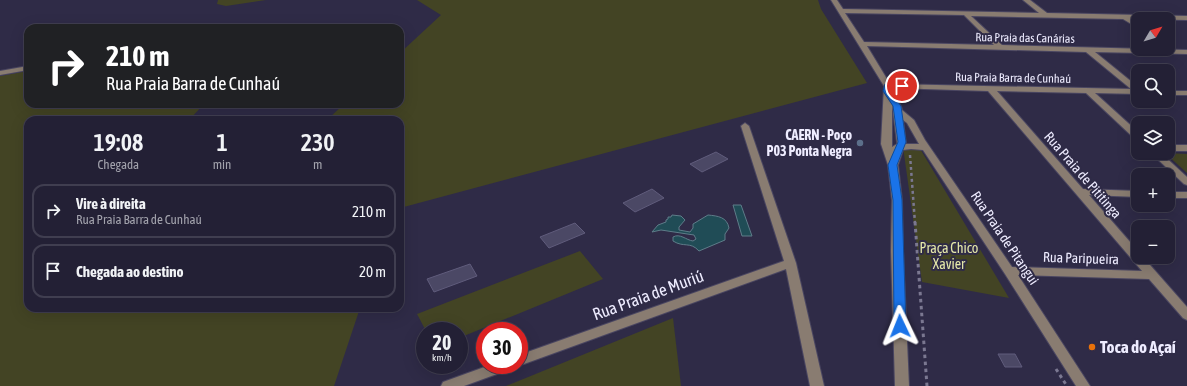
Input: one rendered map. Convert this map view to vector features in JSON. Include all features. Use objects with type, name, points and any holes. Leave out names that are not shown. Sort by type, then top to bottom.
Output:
[{"type":"street","points":[[834,0],[862,44],[897,106],[902,142],[893,165]]},
{"type":"street","points":[[1026,0],[1045,15]]},
{"type":"street","points":[[840,11],[1187,18]]},
{"type":"street","points":[[965,13],[1001,48]]},
{"type":"street","points":[[1123,16],[1131,21]]},
{"type":"street","name":"Rua Praia das Canárias","points":[[862,44],[1187,52]]},
{"type":"street","points":[[1088,50],[1131,86]]},
{"type":"street","points":[[0,73],[24,69]]},
{"type":"street","points":[[887,89],[886,144],[893,165],[897,200],[897,251],[902,386]]},
{"type":"street","name":"Rua Praia Barra de Cunhaú","points":[[887,89],[991,89],[1131,92]]},
{"type":"street","name":"Rua Praia de Pititinga","points":[[991,89],[1187,315]]},
{"type":"street","points":[[1088,91],[1131,131]]},
{"type":"street","points":[[1175,93],[1187,94]]},
{"type":"street","name":"Rua Praia de Pitangui","points":[[898,111],[911,122],[1083,386]]},
{"type":"street","points":[[745,126],[790,263],[817,386]]},
{"type":"street","points":[[887,132],[901,135],[924,144]]},
{"type":"street","points":[[886,144],[899,148],[924,144]]},
{"type":"street","points":[[1175,148],[1187,148]]},
{"type":"street","points":[[1163,160],[1187,182]]},
{"type":"street","points":[[1079,192],[1131,194]]},
{"type":"street","points":[[1175,195],[1187,195]]},
{"type":"street","name":"Rua Praia de Muriú","points":[[528,357],[790,263]]},
{"type":"street","name":"Rua Paripueira","points":[[1009,271],[1152,276]]},
{"type":"street","points":[[448,386],[481,374]]},
{"type":"path","points":[[910,150],[927,386]]},
{"type":"path","points":[[1054,366],[1067,386]]},
{"type":"green space","points":[[218,0],[266,0],[226,6],[217,4]]},
{"type":"green space","points":[[417,0],[818,0],[821,9],[867,83],[404,207],[404,116],[331,116],[340,108],[404,108],[404,49],[441,15]]},
{"type":"green space","points":[[24,72],[24,108],[200,108],[193,116],[24,116],[24,312],[359,312],[334,386],[0,386],[0,76]]},
{"type":"green space","name":"Praça Chico Xavier","points":[[903,147],[919,147],[1009,298],[922,282]]},
{"type":"green space","points":[[1175,153],[1187,154],[1187,173],[1173,160],[1175,160]]},
{"type":"green space","points":[[580,251],[603,279],[498,322],[476,322],[476,331],[468,334],[468,322],[421,322],[417,314]]},
{"type":"green space","points":[[673,318],[681,386],[506,386]]},
{"type":"shaded area","points":[[733,205],[741,205],[752,236],[742,236]]},
{"type":"shaded area","points":[[672,215],[681,216],[685,220],[679,227],[679,230],[690,232],[693,228],[693,224],[708,215],[722,218],[726,221],[729,228],[725,234],[725,240],[699,251],[693,246],[680,244],[673,241],[673,237],[681,236],[693,241],[696,239],[694,235],[661,230],[652,232],[658,225],[666,222],[668,217],[671,217]]},
{"type":"building","points":[[716,152],[728,159],[702,172],[690,164]]},
{"type":"building","points":[[652,189],[664,198],[635,212],[623,203]]},
{"type":"building","points":[[575,223],[585,233],[549,248],[540,237]]},
{"type":"building","points":[[470,264],[477,276],[434,292],[427,279]]},
{"type":"building","points":[[998,354],[1015,354],[1022,367],[1005,367]]},
{"type":"place","name":"CAERN - Poço P03 Ponta Negra","points":[[860,143]]},
{"type":"place","name":"Toca do Açaí","points":[[1092,347]]},
{"type":"route","points":[[900,326],[897,251],[897,200],[893,165],[902,142],[897,106],[887,91],[888,86],[902,86]]}]
